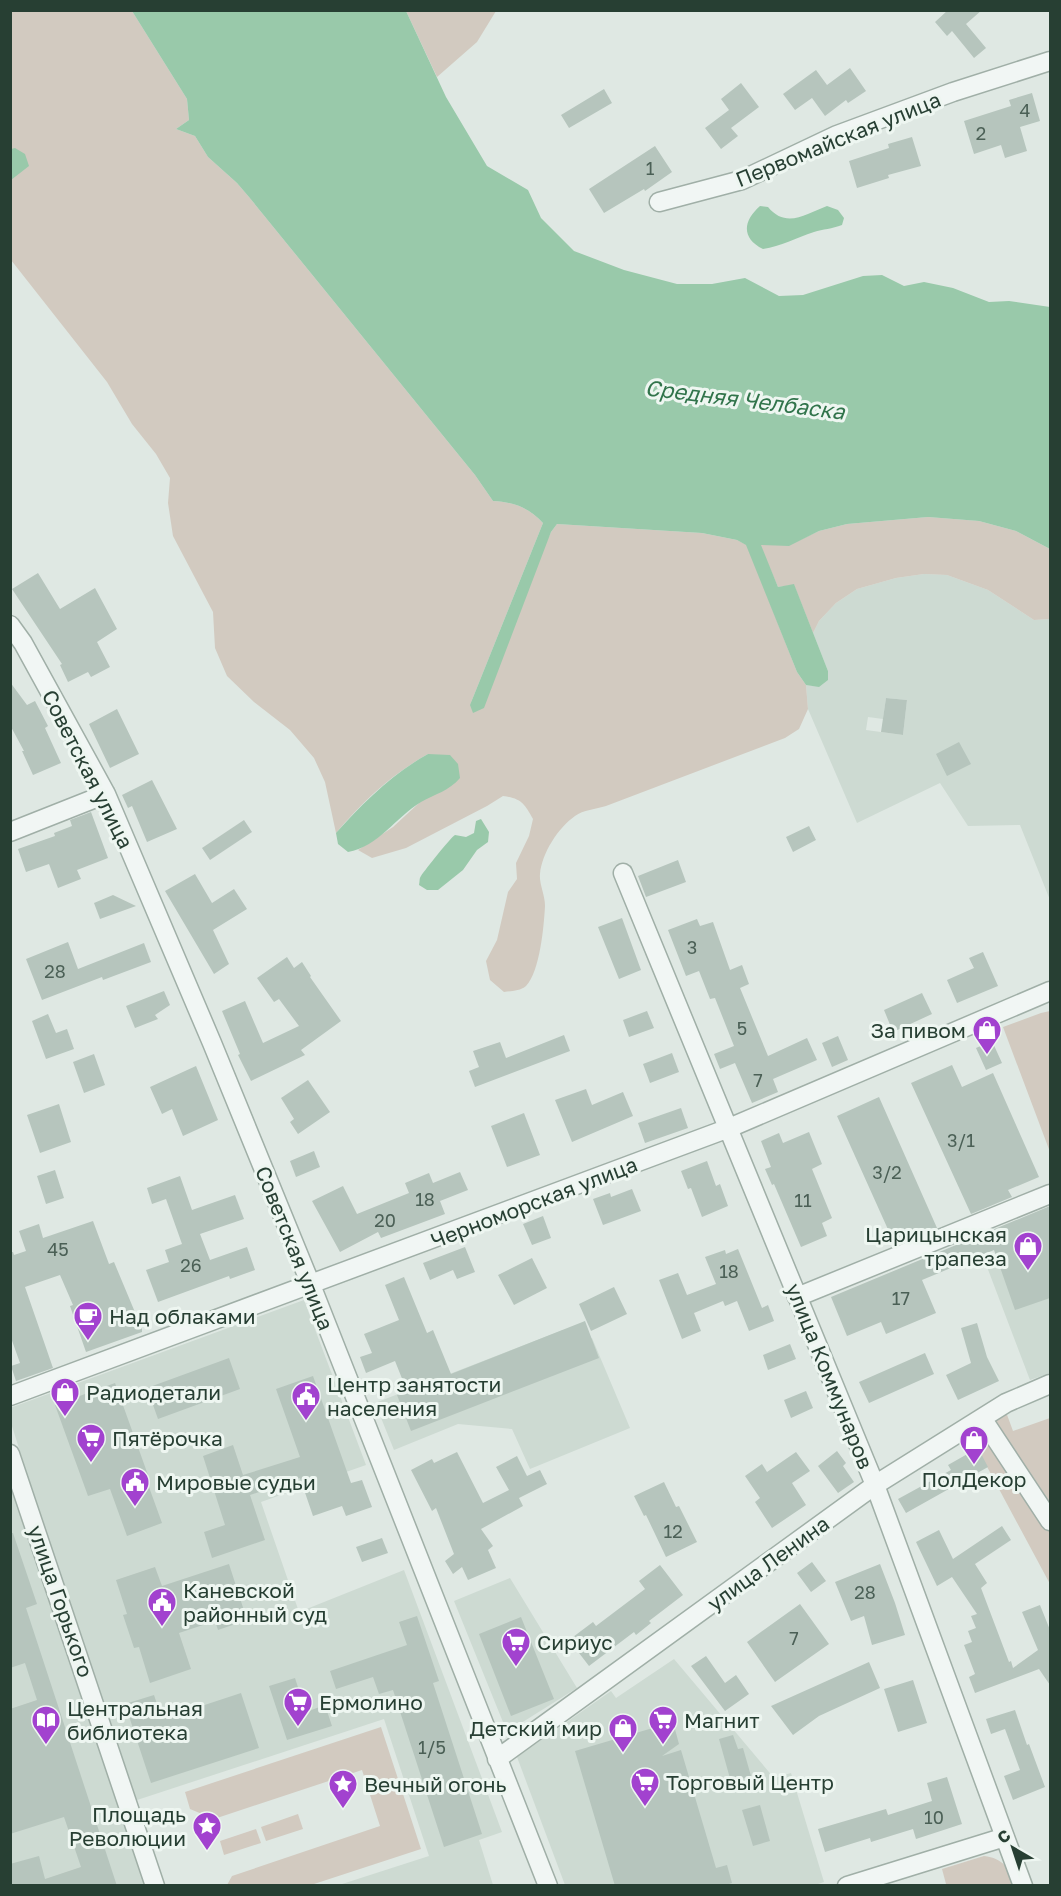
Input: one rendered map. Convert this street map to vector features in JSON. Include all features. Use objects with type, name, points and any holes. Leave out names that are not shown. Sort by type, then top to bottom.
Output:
[{"type":"street","name":"Первомайская улица","points":[[659,202],[742,180],[848,131],[952,92],[1050,61]]},
{"type":"street","name":"Советская улица","points":[[10,625],[106,794],[212,1043],[311,1285],[548,1886]]},
{"type":"street","points":[[10,832],[106,794]]},
{"type":"street","name":"улица Коммунаров","points":[[623,873],[875,1485],[1023,1886]]},
{"type":"street","name":"Черноморская улица","points":[[10,1396],[729,1128],[1050,991]]},
{"type":"street","points":[[797,1297],[1050,1194]]},
{"type":"street","name":"улица Ленина","points":[[497,1759],[875,1485],[982,1418],[1022,1395],[1050,1384]]},
{"type":"street","points":[[982,1418],[1050,1521]]},
{"type":"street","name":"улица Горького","points":[[10,1454],[155,1886]]},
{"type":"street","points":[[847,1886],[1005,1837]]},
{"type":"shaded area","points":[[10,11],[132,11],[187,99],[189,120],[176,129],[195,136],[208,157],[249,197],[475,475],[493,501],[521,507],[543,523],[470,705],[551,532],[557,524],[702,533],[737,540],[747,545],[797,672],[806,685],[808,709],[799,729],[785,738],[606,806],[582,812],[569,821],[552,842],[541,866],[540,878],[545,906],[542,936],[535,970],[524,988],[504,992],[490,980],[486,961],[497,940],[508,892],[517,879],[516,863],[529,836],[533,819],[525,806],[514,798],[503,796],[406,848],[372,858],[358,850],[393,827],[419,803],[428,754],[402,770],[378,789],[336,833],[325,782],[314,758],[290,730],[254,702],[227,676],[215,648],[213,612],[173,536],[168,503],[170,478],[156,454],[132,424],[107,382],[11,260]]},
{"type":"shaded area","points":[[406,11],[496,11],[477,42],[437,77]]},
{"type":"shaded area","points":[[928,517],[979,521],[1016,531],[1050,549],[1050,619],[1034,620],[988,590],[947,575],[924,574],[896,578],[857,589],[836,603],[819,621],[813,633],[794,585],[778,587],[760,545],[789,545],[819,531],[847,524]]},
{"type":"shaded area","points":[[924,574],[947,575],[988,590],[1034,620],[1050,619],[1050,900],[1020,825],[968,826],[940,783],[857,823],[808,709],[806,685],[819,686],[828,671],[813,633],[819,621],[836,603],[857,589],[896,578]],"holes":[[[886,698],[907,700],[903,735],[866,730],[868,717],[883,719]]]},
{"type":"shaded area","points":[[1050,1011],[1050,1152],[1003,1027]]},
{"type":"shaded area","points":[[1050,1233],[1050,1373],[1030,1380],[984,1259]]},
{"type":"shaded area","points":[[304,1300],[366,1465],[261,1502],[299,1612],[404,1570],[502,1832],[479,1840],[493,1885],[339,1885],[429,1856],[384,1719],[131,1802],[11,1423],[10,1408]]},
{"type":"shaded area","points":[[563,1330],[569,1347],[592,1338],[630,1428],[530,1469],[512,1429],[458,1424],[394,1450],[375,1403]]},
{"type":"shaded area","points":[[1006,1412],[1013,1431],[1050,1418],[1050,1584],[970,1435]]},
{"type":"shaded area","points":[[11,1488],[145,1885],[11,1885]]},
{"type":"shaded area","points":[[510,1578],[577,1688],[507,1732],[454,1601]]},
{"type":"shaded area","points":[[674,1659],[774,1778],[791,1773],[824,1882],[812,1886],[565,1885],[517,1757],[611,1691],[616,1698]]},
{"type":"shaded area","points":[[381,1727],[421,1849],[311,1885],[227,1885],[232,1876],[380,1826],[362,1770],[214,1819],[190,1809],[185,1792]]},
{"type":"shaded area","points":[[298,1814],[303,1829],[266,1841],[261,1827]]},
{"type":"shaded area","points":[[256,1829],[261,1843],[224,1855],[220,1841]]},
{"type":"shaded area","points":[[984,1856],[996,1859],[1005,1865],[1016,1886],[941,1886],[946,1884],[942,1869]]},
{"type":"water","name":"Средняя Челбаска","points":[[132,11],[406,11],[446,97],[487,166],[528,190],[541,218],[574,251],[624,270],[677,284],[712,284],[745,278],[779,296],[803,295],[863,276],[882,275],[904,286],[924,282],[953,288],[989,302],[1009,301],[1050,307],[1050,549],[1016,531],[979,521],[928,517],[847,524],[819,531],[789,546],[761,545],[778,587],[794,584],[828,671],[828,680],[819,687],[806,685],[797,672],[746,545],[737,540],[702,533],[557,524],[551,532],[484,708],[473,713],[470,705],[543,523],[521,507],[493,501],[475,475],[249,197],[208,157],[195,136],[176,129],[189,120],[187,99]]},
{"type":"water","points":[[15,148],[25,154],[29,166],[11,180],[11,149]]},
{"type":"water","points":[[760,206],[768,207],[782,217],[796,218],[827,206],[838,210],[844,218],[842,225],[763,249],[751,240],[747,229],[750,218]]},
{"type":"water","points":[[428,754],[450,755],[458,764],[460,778],[447,789],[412,808],[369,844],[348,852],[338,844],[336,833],[357,811],[390,780]]},
{"type":"water","points":[[481,819],[489,832],[488,842],[477,850],[463,870],[438,890],[427,890],[419,885],[421,876],[453,837],[455,835],[466,837],[474,833],[476,821]]},
{"type":"building","points":[[948,10],[982,10],[966,24],[986,48],[974,58],[952,31],[947,36],[935,22]]},
{"type":"building","points":[[850,68],[866,91],[848,103],[846,100],[825,116],[812,98],[795,110],[783,94],[816,70],[827,85]]},
{"type":"building","points":[[741,83],[759,107],[731,128],[738,136],[721,149],[705,128],[729,110],[721,99]]},
{"type":"building","points":[[604,89],[612,103],[569,128],[561,115]]},
{"type":"building","points":[[1032,93],[1040,121],[1020,127],[1027,151],[1005,158],[1001,145],[974,154],[964,121],[1011,106],[1009,100]]},
{"type":"building","points":[[912,137],[921,166],[888,175],[889,178],[857,188],[849,161],[889,148],[888,144]]},
{"type":"building","points":[[655,146],[672,172],[645,191],[644,189],[604,213],[589,189]]},
{"type":"building","points":[[38,573],[60,609],[95,588],[117,629],[97,642],[110,667],[91,677],[88,672],[68,682],[60,665],[62,664],[12,589]]},
{"type":"building","points":[[10,682],[27,705],[35,701],[48,726],[45,728],[61,763],[33,775],[22,751],[24,751],[10,725]]},
{"type":"building","points":[[886,698],[907,700],[903,735],[881,732]]},
{"type":"building","points":[[117,709],[139,754],[110,768],[89,724]]},
{"type":"building","points":[[959,742],[971,764],[947,776],[936,754]]},
{"type":"building","points":[[152,780],[177,829],[147,842],[132,806],[128,808],[122,795]]},
{"type":"building","points":[[91,812],[108,858],[77,870],[81,879],[58,888],[49,864],[26,872],[18,849],[55,836],[54,833],[72,826],[70,820]]},
{"type":"building","points":[[244,820],[252,832],[210,860],[202,848]]},
{"type":"building","points":[[809,826],[816,840],[793,852],[786,837]]},
{"type":"building","points":[[678,860],[686,882],[646,897],[638,876]]},
{"type":"building","points":[[195,874],[212,903],[234,889],[247,909],[213,930],[229,964],[214,974],[165,891]]},
{"type":"building","points":[[113,895],[136,906],[100,919],[94,903]]},
{"type":"building","points":[[622,918],[641,970],[619,979],[598,927]]},
{"type":"building","points":[[697,919],[700,926],[713,922],[730,970],[742,965],[749,984],[740,988],[768,1056],[807,1038],[817,1060],[773,1079],[778,1092],[752,1103],[735,1063],[720,1069],[714,1054],[734,1046],[715,998],[710,999],[699,971],[686,976],[668,930]]},
{"type":"building","points":[[68,942],[78,969],[144,943],[151,962],[103,980],[102,977],[42,1000],[26,959]]},
{"type":"building","points":[[983,952],[998,986],[957,1003],[947,980],[974,968],[969,958]]},
{"type":"building","points":[[287,957],[294,968],[302,962],[341,1021],[301,1050],[305,1055],[251,1081],[238,1055],[240,1054],[222,1011],[245,1001],[263,1043],[299,1026],[279,999],[274,1002],[257,978]]},
{"type":"building","points":[[164,991],[170,1005],[155,1015],[158,1019],[135,1028],[126,1006]]},
{"type":"building","points":[[922,993],[932,1014],[893,1032],[884,1010]]},
{"type":"building","points":[[647,1011],[654,1028],[629,1037],[623,1020]]},
{"type":"building","points":[[48,1014],[56,1033],[67,1029],[74,1049],[46,1059],[32,1021]]},
{"type":"building","points":[[564,1035],[570,1051],[475,1087],[469,1071],[479,1067],[473,1051],[500,1042],[506,1058]]},
{"type":"building","points":[[838,1036],[848,1060],[832,1067],[822,1043]]},
{"type":"building","points":[[992,1041],[1002,1063],[986,1070],[976,1048]]},
{"type":"building","points":[[672,1053],[679,1072],[650,1083],[643,1064]]},
{"type":"building","points":[[94,1054],[105,1085],[84,1093],[73,1062]]},
{"type":"building","points":[[952,1065],[962,1087],[993,1073],[1039,1177],[1008,1190],[1012,1197],[971,1214],[911,1083]]},
{"type":"building","points":[[196,1066],[218,1120],[183,1136],[172,1109],[162,1114],[150,1087]]},
{"type":"building","points":[[308,1080],[330,1112],[298,1134],[290,1122],[294,1119],[281,1098]]},
{"type":"building","points":[[586,1089],[592,1105],[623,1092],[633,1116],[572,1142],[555,1100]]},
{"type":"building","points":[[879,1097],[937,1228],[895,1245],[837,1116]]},
{"type":"building","points":[[59,1104],[71,1142],[40,1153],[27,1115]]},
{"type":"building","points":[[681,1108],[688,1128],[645,1143],[638,1123]]},
{"type":"building","points":[[524,1113],[540,1155],[507,1167],[491,1126]]},
{"type":"building","points":[[809,1132],[822,1164],[812,1169],[832,1218],[822,1223],[827,1236],[801,1247],[774,1184],[772,1185],[765,1169],[771,1167],[761,1141],[779,1133],[783,1143]]},
{"type":"building","points":[[314,1151],[320,1167],[296,1177],[290,1161]]},
{"type":"building","points":[[707,1161],[716,1186],[720,1184],[728,1206],[702,1217],[691,1188],[688,1189],[681,1171]]},
{"type":"building","points":[[55,1170],[64,1198],[46,1204],[37,1176]]},
{"type":"building","points":[[460,1172],[468,1190],[440,1201],[445,1214],[381,1238],[378,1232],[340,1252],[312,1201],[343,1186],[357,1214],[409,1193],[405,1183],[429,1173],[433,1183]]},
{"type":"building","points":[[180,1176],[192,1210],[235,1195],[244,1219],[200,1234],[210,1260],[247,1247],[255,1270],[230,1279],[229,1276],[158,1302],[146,1270],[169,1262],[165,1250],[182,1244],[166,1199],[152,1204],[147,1188]]},
{"type":"building","points":[[632,1189],[641,1211],[603,1225],[593,1199],[610,1193],[611,1197]]},
{"type":"building","points":[[1050,1206],[1050,1298],[1015,1310],[994,1250],[922,1280],[936,1313],[886,1334],[881,1322],[847,1336],[831,1297]]},
{"type":"building","points":[[543,1216],[551,1238],[532,1245],[523,1224]]},
{"type":"building","points":[[93,1221],[109,1264],[114,1262],[142,1332],[86,1352],[70,1306],[73,1305],[60,1275],[25,1287],[53,1368],[16,1381],[11,1366],[20,1363],[10,1335],[10,1252],[14,1255],[26,1251],[19,1231],[39,1224],[43,1238]]},
{"type":"building","points":[[465,1247],[475,1272],[457,1279],[453,1270],[430,1280],[423,1263]]},
{"type":"building","points":[[738,1249],[762,1308],[768,1305],[774,1321],[749,1331],[737,1301],[725,1306],[723,1301],[694,1313],[701,1331],[682,1339],[659,1280],[678,1273],[687,1295],[716,1284],[705,1257],[725,1250],[726,1254]]},
{"type":"building","points":[[532,1258],[547,1288],[514,1305],[498,1275]]},
{"type":"building","points":[[404,1277],[427,1333],[433,1330],[451,1374],[585,1321],[599,1358],[411,1431],[397,1395],[407,1391],[395,1361],[366,1373],[360,1357],[372,1353],[364,1334],[399,1320],[385,1285]]},
{"type":"building","points":[[614,1287],[627,1314],[591,1331],[579,1304]]},
{"type":"building","points":[[977,1323],[987,1357],[999,1381],[958,1400],[946,1375],[971,1363],[961,1328]]},
{"type":"building","points":[[790,1344],[796,1359],[768,1370],[763,1355]]},
{"type":"building","points":[[925,1353],[934,1374],[869,1403],[859,1382]]},
{"type":"building","points":[[229,1358],[240,1389],[158,1419],[147,1388]]},
{"type":"building","points":[[313,1376],[351,1483],[362,1480],[372,1507],[346,1516],[342,1506],[313,1516],[300,1478],[250,1495],[265,1540],[212,1558],[204,1532],[225,1525],[203,1456],[233,1445],[243,1475],[300,1457],[276,1389]]},
{"type":"building","points":[[115,1383],[148,1475],[145,1476],[162,1523],[127,1536],[110,1489],[88,1496],[55,1405]]},
{"type":"building","points":[[806,1391],[813,1408],[791,1418],[784,1400]]},
{"type":"building","points":[[978,1448],[988,1467],[906,1513],[898,1499],[951,1470],[948,1465]]},
{"type":"building","points":[[837,1451],[846,1463],[843,1466],[854,1482],[838,1493],[818,1466]]},
{"type":"building","points":[[457,1452],[483,1503],[509,1490],[496,1467],[517,1456],[527,1476],[540,1470],[547,1484],[519,1498],[523,1506],[481,1529],[493,1546],[488,1550],[496,1568],[468,1580],[462,1567],[453,1574],[445,1561],[454,1554],[436,1508],[432,1511],[411,1470],[432,1459],[434,1463]]},
{"type":"building","points":[[796,1452],[810,1471],[792,1483],[806,1505],[772,1528],[755,1502],[760,1498],[745,1476],[762,1464],[767,1472]]},
{"type":"building","points":[[664,1482],[697,1542],[666,1557],[646,1515],[644,1516],[634,1496]]},
{"type":"building","points":[[1002,1526],[1011,1540],[975,1564],[987,1583],[981,1588],[1013,1668],[1038,1650],[1022,1612],[1040,1605],[1050,1630],[1050,1685],[1039,1669],[975,1693],[969,1677],[975,1674],[964,1645],[972,1642],[968,1631],[976,1628],[971,1616],[977,1614],[952,1577],[937,1586],[916,1542],[939,1530],[953,1559]]},
{"type":"building","points":[[10,1533],[13,1533],[37,1604],[26,1608],[117,1886],[10,1886],[10,1864],[39,1856],[45,1879],[81,1867],[64,1817],[10,1834],[10,1709],[37,1700],[25,1663],[10,1668]]},
{"type":"building","points":[[382,1538],[388,1553],[362,1562],[356,1547]]},
{"type":"building","points":[[812,1562],[826,1581],[811,1592],[797,1573]]},
{"type":"building","name":"Каневской районный суд","points":[[229,1564],[247,1620],[218,1630],[215,1621],[179,1633],[191,1669],[150,1683],[139,1647],[134,1648],[123,1615],[127,1614],[116,1580],[155,1567],[162,1586]]},
{"type":"building","points":[[880,1564],[905,1635],[872,1645],[864,1616],[851,1621],[835,1582]]},
{"type":"building","points":[[660,1565],[683,1595],[649,1621],[651,1623],[636,1635],[634,1632],[589,1666],[569,1640],[593,1622],[596,1626],[645,1589],[639,1581]]},
{"type":"building","points":[[800,1604],[829,1644],[775,1682],[747,1642]]},
{"type":"building","points":[[417,1616],[439,1681],[433,1683],[482,1834],[444,1847],[393,1690],[379,1694],[373,1677],[336,1689],[330,1671],[407,1645],[399,1622]]},
{"type":"building","name":"Сириус","points":[[521,1617],[554,1699],[511,1716],[479,1634]]},
{"type":"building","points":[[706,1656],[725,1683],[736,1675],[749,1694],[725,1711],[691,1666]]},
{"type":"building","points":[[869,1662],[880,1688],[819,1716],[793,1735],[771,1706]]},
{"type":"building","points":[[295,1678],[306,1712],[325,1705],[332,1726],[287,1740],[269,1686]]},
{"type":"building","points":[[913,1680],[927,1723],[898,1732],[884,1689]]},
{"type":"building","points":[[241,1693],[259,1748],[151,1783],[125,1704],[154,1695],[162,1719]]},
{"type":"building","points":[[1015,1710],[1045,1787],[1013,1800],[1004,1776],[1020,1770],[1005,1729],[991,1734],[986,1719]]},
{"type":"building","name":"Торговый Центр","points":[[673,1722],[679,1744],[662,1756],[681,1750],[716,1868],[727,1865],[732,1883],[723,1886],[615,1886],[575,1751]]},
{"type":"building","points":[[733,1735],[738,1749],[743,1748],[751,1776],[731,1782],[719,1739]]},
{"type":"building","points":[[947,1777],[962,1824],[916,1839],[913,1829],[871,1842],[870,1838],[825,1852],[818,1829],[886,1809],[888,1815],[932,1801],[927,1783]]},
{"type":"building","points":[[760,1805],[770,1841],[753,1846],[742,1810]]},
{"type":"place","name":"За пивом","points":[[987,1056]]},
{"type":"place","name":"Царицынская трапеза","points":[[1028,1272]]},
{"type":"place","name":"Над облаками","points":[[88,1342]]},
{"type":"place","name":"Радиодетали","points":[[65,1418]]},
{"type":"place","name":"Центр занятости населения","points":[[306,1422]]},
{"type":"place","name":"Пятёрочка","points":[[91,1464]]},
{"type":"place","name":"ПолДекор","points":[[974,1466]]},
{"type":"place","name":"Мировые судьи","points":[[135,1508]]},
{"type":"place","name":"Каневской районный суд","points":[[162,1628]]},
{"type":"place","name":"Сириус","points":[[516,1668]]},
{"type":"place","name":"Ермолино","points":[[298,1728]]},
{"type":"place","name":"Центральная библиотека","points":[[46,1746]]},
{"type":"place","name":"Магнит","points":[[663,1746]]},
{"type":"place","name":"Детский мир","points":[[623,1754]]},
{"type":"place","name":"Торговый Центр","points":[[645,1808]]},
{"type":"place","name":"Вечный огонь","points":[[343,1810]]},
{"type":"place","name":"Площадь Революции","points":[[207,1852]]}]
